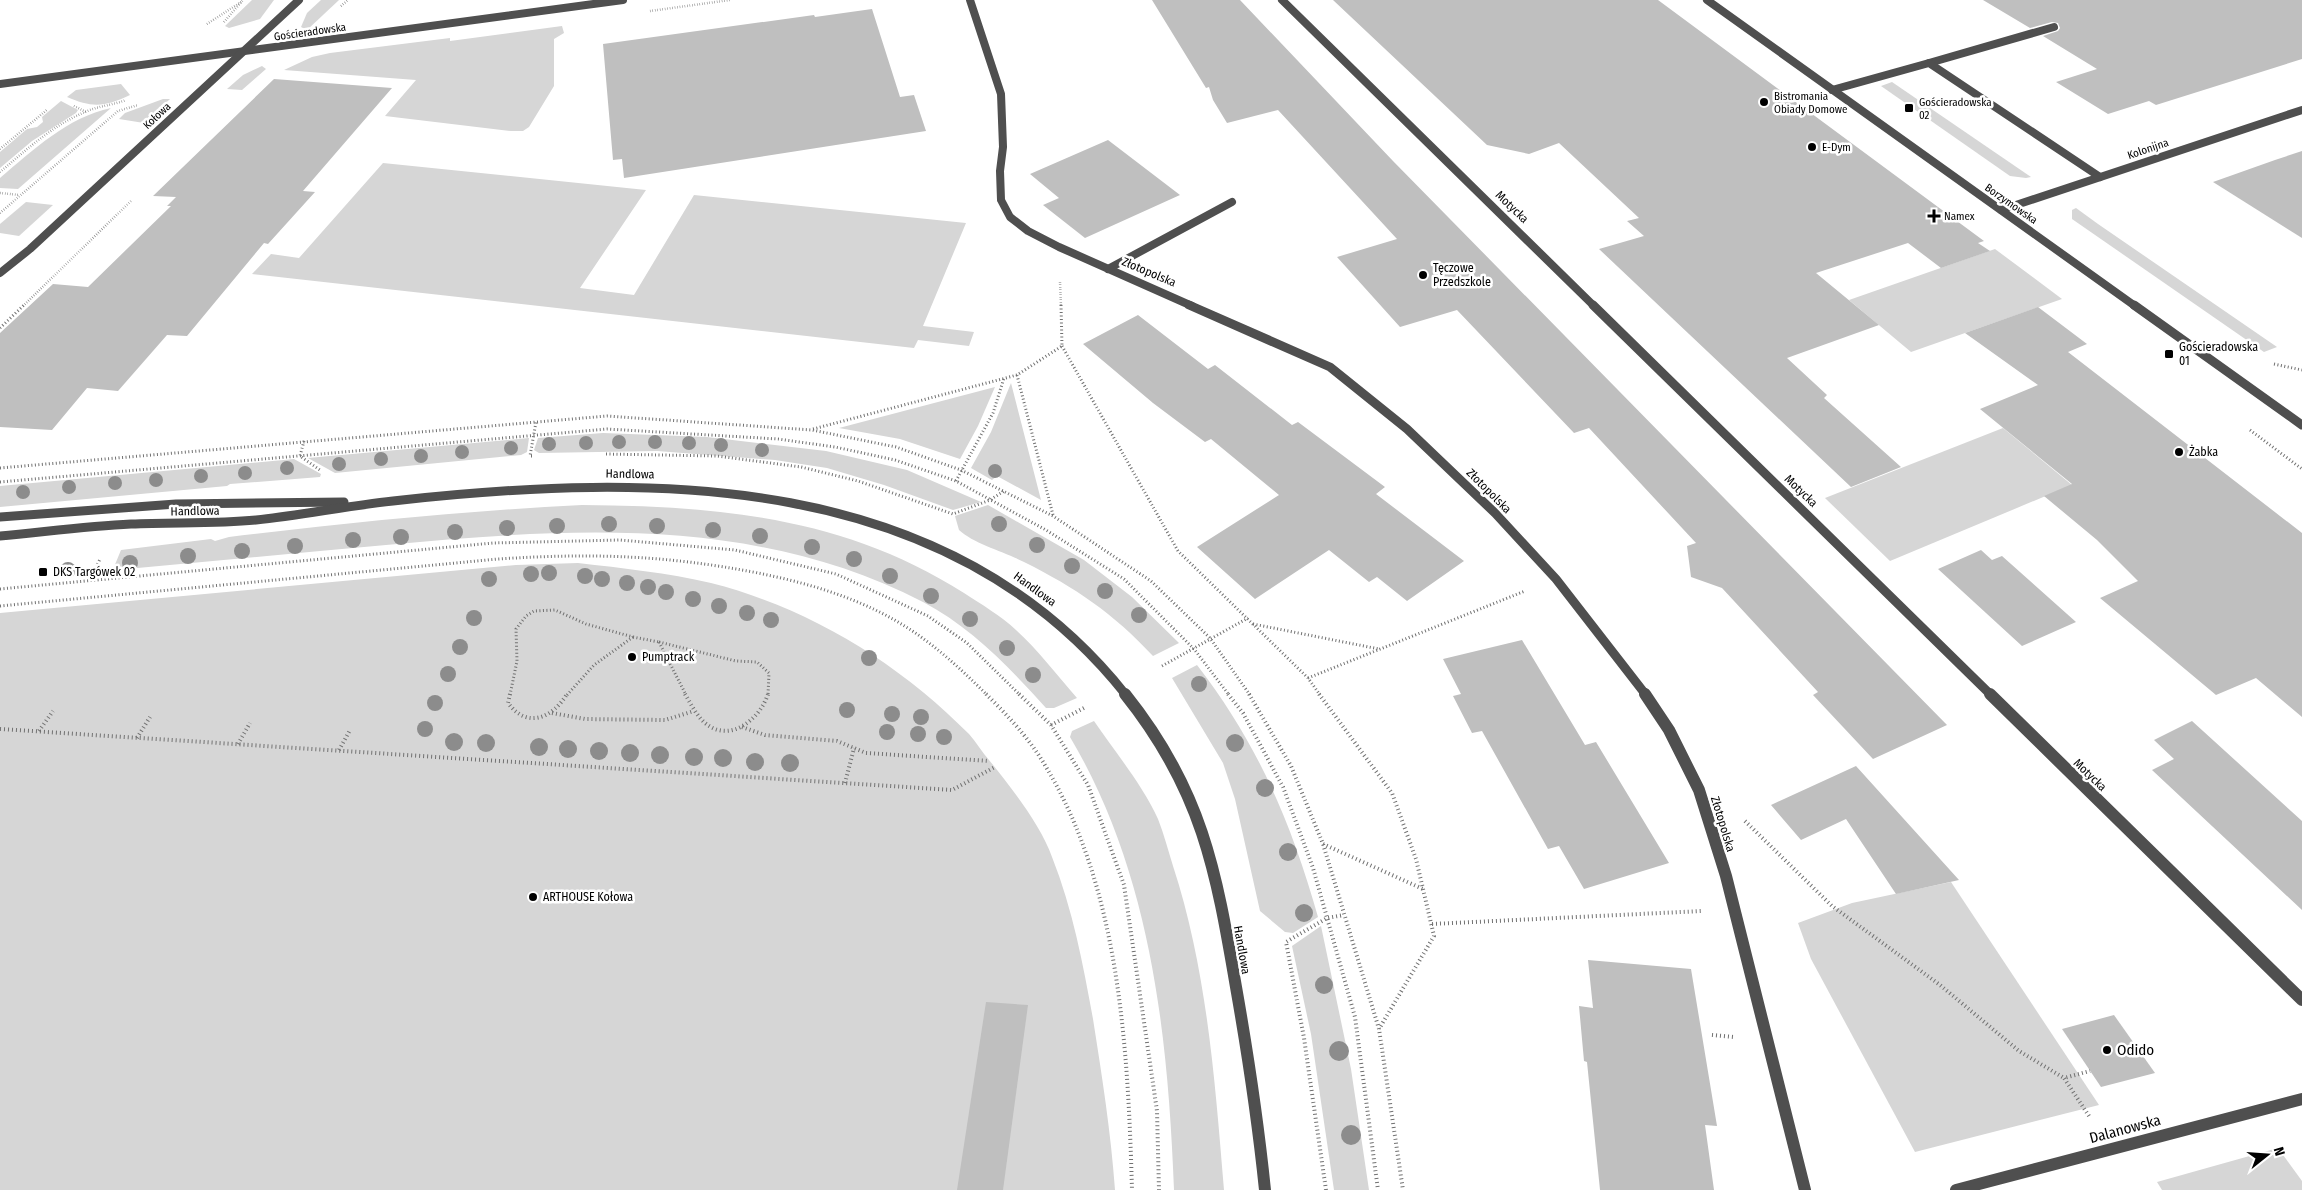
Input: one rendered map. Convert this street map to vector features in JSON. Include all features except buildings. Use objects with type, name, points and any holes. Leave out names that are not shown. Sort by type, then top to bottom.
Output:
[{"type":"street","name":"Kołowa","points":[[0,273],[30,249],[299,0]]},
{"type":"street","name":"Gościeradowska","points":[[0,84],[623,0]]},
{"type":"street","name":"Złotopolska","points":[[970,0],[1001,94],[1003,147],[1000,171],[1001,200],[1010,217],[1028,231],[1059,247],[1330,367],[1365,393],[1439,458],[1556,579],[1642,688],[1668,730],[1699,790],[1726,876],[1805,1190]]},
{"type":"street","name":"Motycka","points":[[1282,0],[2302,1000]]},
{"type":"street","name":"Borzymowska","points":[[1707,0],[2302,425]]},
{"type":"street","points":[[1832,90],[2054,27]]},
{"type":"street","points":[[1929,63],[2100,177]]},
{"type":"street","name":"Kolonijna","points":[[2001,210],[2302,110]]},
{"type":"street","points":[[1108,268],[1232,202]]},
{"type":"street","name":"Kołowa","points":[[0,281],[30,249]]},
{"type":"street","name":"Handlowa","points":[[0,536],[132,524],[230,523],[390,502],[576,486],[662,487],[752,495],[848,515],[923,540],[983,569],[1038,605],[1092,655],[1136,708],[1160,742],[1182,781],[1201,825],[1222,906],[1244,1029],[1265,1190]]},
{"type":"street","name":"Handlowa","points":[[0,517],[176,504],[390,502]]},
{"type":"street","name":"Dalanowska","points":[[1956,1190],[2302,1099]]},
{"type":"path","points":[[160,63],[215,17],[242,1]]},
{"type":"path","points":[[0,213],[118,111],[140,104]]},
{"type":"path","points":[[0,193],[20,195]]},
{"type":"path","points":[[0,328],[136,196]]},
{"type":"path","points":[[1059,247],[1062,346],[1178,551],[1308,678],[1392,793],[1416,859],[1434,936],[1379,1029]]},
{"type":"path","points":[[812,430],[1017,375],[1062,346]]},
{"type":"path","points":[[2269,363],[2302,370]]},
{"type":"path","points":[[1017,375],[1053,516]]},
{"type":"path","points":[[956,481],[993,413],[1004,378]]},
{"type":"path","points":[[0,468],[607,416],[812,430],[896,448],[961,470],[1053,516],[1151,581],[1210,638],[1247,690],[1291,766],[1323,844],[1379,1029],[1403,1190]]},
{"type":"path","points":[[0,482],[607,429],[675,431],[778,439],[834,447],[895,460],[956,481],[1046,530],[1124,579],[1194,649],[1243,714],[1283,788],[1313,868],[1354,1017],[1378,1190]]},
{"type":"path","points":[[300,456],[304,442]]},
{"type":"path","points":[[300,456],[322,471]]},
{"type":"path","points":[[520,457],[530,456]]},
{"type":"path","points":[[0,589],[493,543],[620,540],[735,550],[836,574],[928,616],[967,643],[1051,725],[1088,784],[1124,886],[1157,1111],[1159,1190]]},
{"type":"path","points":[[0,606],[487,560],[590,556],[655,557],[788,578],[842,596],[899,622],[935,646],[1018,726],[1052,777],[1080,839],[1099,898],[1118,994],[1128,1075],[1132,1190]]},
{"type":"path","points":[[1308,678],[1556,579]]},
{"type":"path","points":[[694,711],[665,720],[585,719],[552,713],[542,716],[521,716],[512,711],[508,703],[517,661],[516,629],[526,616],[534,611],[555,610],[586,624],[633,638],[658,641],[736,661],[746,660],[765,667],[771,682],[766,703],[753,721],[742,728]]},
{"type":"path","points":[[1162,666],[1248,618]]},
{"type":"path","points":[[1252,623],[1381,649]]},
{"type":"path","points":[[552,713],[573,686],[616,646],[633,638]]},
{"type":"path","points":[[658,641],[694,711],[701,721],[709,727],[721,730],[742,728],[765,735],[837,741],[866,753],[990,761]]},
{"type":"path","points":[[1051,725],[1084,708]]},
{"type":"path","points":[[38,731],[53,711]]},
{"type":"path","points":[[137,738],[150,717]]},
{"type":"path","points":[[238,744],[250,723]]},
{"type":"path","points":[[0,729],[952,790],[995,766]]},
{"type":"path","points":[[339,750],[350,730]]},
{"type":"path","points":[[845,783],[854,748]]},
{"type":"path","points":[[1699,790],[1727,803],[1832,906],[1940,985],[2019,1051],[2064,1078],[2089,1116]]},
{"type":"path","points":[[1323,844],[1423,889]]},
{"type":"path","points":[[1432,924],[1693,911]]},
{"type":"path","points":[[1326,1190],[1304,1038],[1286,942],[1327,918],[1344,915]]},
{"type":"path","points":[[2064,1078],[2090,1071]]},
{"type":"shaded area","points":[[252,0],[274,0],[260,19],[229,28],[225,26]]},
{"type":"shaded area","points":[[321,0],[339,0],[307,30],[301,27],[307,13]]},
{"type":"shaded area","points":[[562,26],[564,33],[554,39],[554,86],[529,127],[523,131],[385,116],[416,80],[284,70],[312,57],[330,53],[450,38],[450,41]]},
{"type":"shaded area","points":[[262,66],[266,69],[242,90],[227,89],[243,75]]},
{"type":"shaded area","points":[[1892,82],[2031,177],[2010,176],[1881,86]]},
{"type":"shaded area","points":[[121,84],[130,95],[106,104],[84,103],[67,97],[76,90]]},
{"type":"shaded area","points":[[163,99],[170,99],[144,123],[119,119],[125,113]]},
{"type":"shaded area","points":[[61,101],[78,110],[32,141],[0,168],[0,152],[27,129],[37,127],[43,122],[42,117]]},
{"type":"shaded area","points":[[111,108],[18,189],[0,188],[0,178],[52,136],[80,119],[95,112]]},
{"type":"shaded area","points":[[383,163],[646,190],[580,288],[634,295],[694,195],[966,223],[923,326],[974,332],[969,346],[918,340],[914,348],[252,274],[271,254],[299,258]]},
{"type":"shaded area","points":[[26,202],[53,205],[19,236],[0,233],[0,224]]},
{"type":"shaded area","points":[[2076,208],[2277,347],[2264,352],[2072,219],[2072,210]]},
{"type":"shaded area","points":[[1995,249],[2062,299],[1911,352],[1849,300]]},
{"type":"shaded area","points":[[1011,383],[1041,500],[997,476],[992,480],[971,468],[991,432]]},
{"type":"shaded area","points":[[995,387],[978,426],[960,459],[900,439],[839,428]]},
{"type":"shaded area","points":[[2003,428],[2072,485],[1890,561],[1825,498]]},
{"type":"shaded area","points":[[603,433],[707,437],[826,451],[907,470],[981,502],[953,510],[884,485],[827,468],[775,460],[657,451],[539,453],[534,450],[538,438]]},
{"type":"shaded area","points":[[529,438],[527,452],[521,455],[335,473],[308,458]]},
{"type":"shaded area","points":[[294,459],[321,474],[320,477],[0,507],[0,486]]},
{"type":"shaded area","points":[[582,505],[683,508],[732,513],[780,521],[827,532],[873,547],[919,567],[997,615],[1032,646],[1077,698],[1054,708],[1046,708],[1004,663],[974,636],[941,612],[923,602],[859,574],[794,554],[728,541],[660,534],[523,534],[116,570],[114,567],[121,550],[211,539],[215,541],[229,537],[361,522]]},
{"type":"shaded area","points":[[988,505],[1084,560],[1132,597],[1179,643],[1153,656],[1108,614],[1077,592],[1024,562],[973,540],[959,530],[955,516]]},
{"type":"shaded area","name":"ARTHOUSE Kołowa","points":[[578,563],[695,579],[783,607],[850,641],[882,661],[942,708],[969,734],[1033,819],[1047,845],[1066,897],[1072,917],[1093,1019],[1109,1126],[1115,1190],[0,1190],[0,613],[516,565]]},
{"type":"shaded area","points":[[1197,665],[1238,724],[1255,754],[1284,816],[1308,882],[1318,917],[1293,933],[1285,932],[1260,911],[1235,799],[1223,763],[1172,678]]},
{"type":"shaded area","points":[[1094,721],[1152,806],[1164,836],[1185,905],[1202,985],[1208,1026],[1224,1190],[1174,1190],[1167,1073],[1160,1014],[1150,956],[1137,899],[1120,843],[1097,789],[1070,737],[1072,731]]},
{"type":"shaded area","points":[[1951,882],[2099,1105],[1915,1152],[1811,959],[1798,923],[1852,903]]},
{"type":"shaded area","points":[[1321,926],[1351,1069],[1369,1190],[1334,1190],[1311,1034],[1292,946]]},
{"type":"shaded area","points":[[2278,1148],[2302,1181],[2302,1190],[2162,1190],[2157,1182]]},
{"type":"place","name":"Bistromania Obiady Domowe","points":[[1764,102]]},
{"type":"place","name":"Gościeradowska 02","points":[[1909,108]]},
{"type":"place","name":"E-Dym","points":[[1812,147]]},
{"type":"place","name":"Namex","points":[[1934,216]]},
{"type":"place","name":"Tęczowe Przedszkole","points":[[1423,275]]},
{"type":"place","name":"Gościeradowska 01","points":[[2169,354]]},
{"type":"place","name":"Żabka","points":[[2179,452]]},
{"type":"place","name":"DKS Targówek 02","points":[[43,572]]},
{"type":"place","name":"Pumptrack","points":[[632,657]]},
{"type":"place","name":"ARTHOUSE Kołowa","points":[[533,897]]},
{"type":"place","name":"Odido","points":[[2107,1050]]}]
